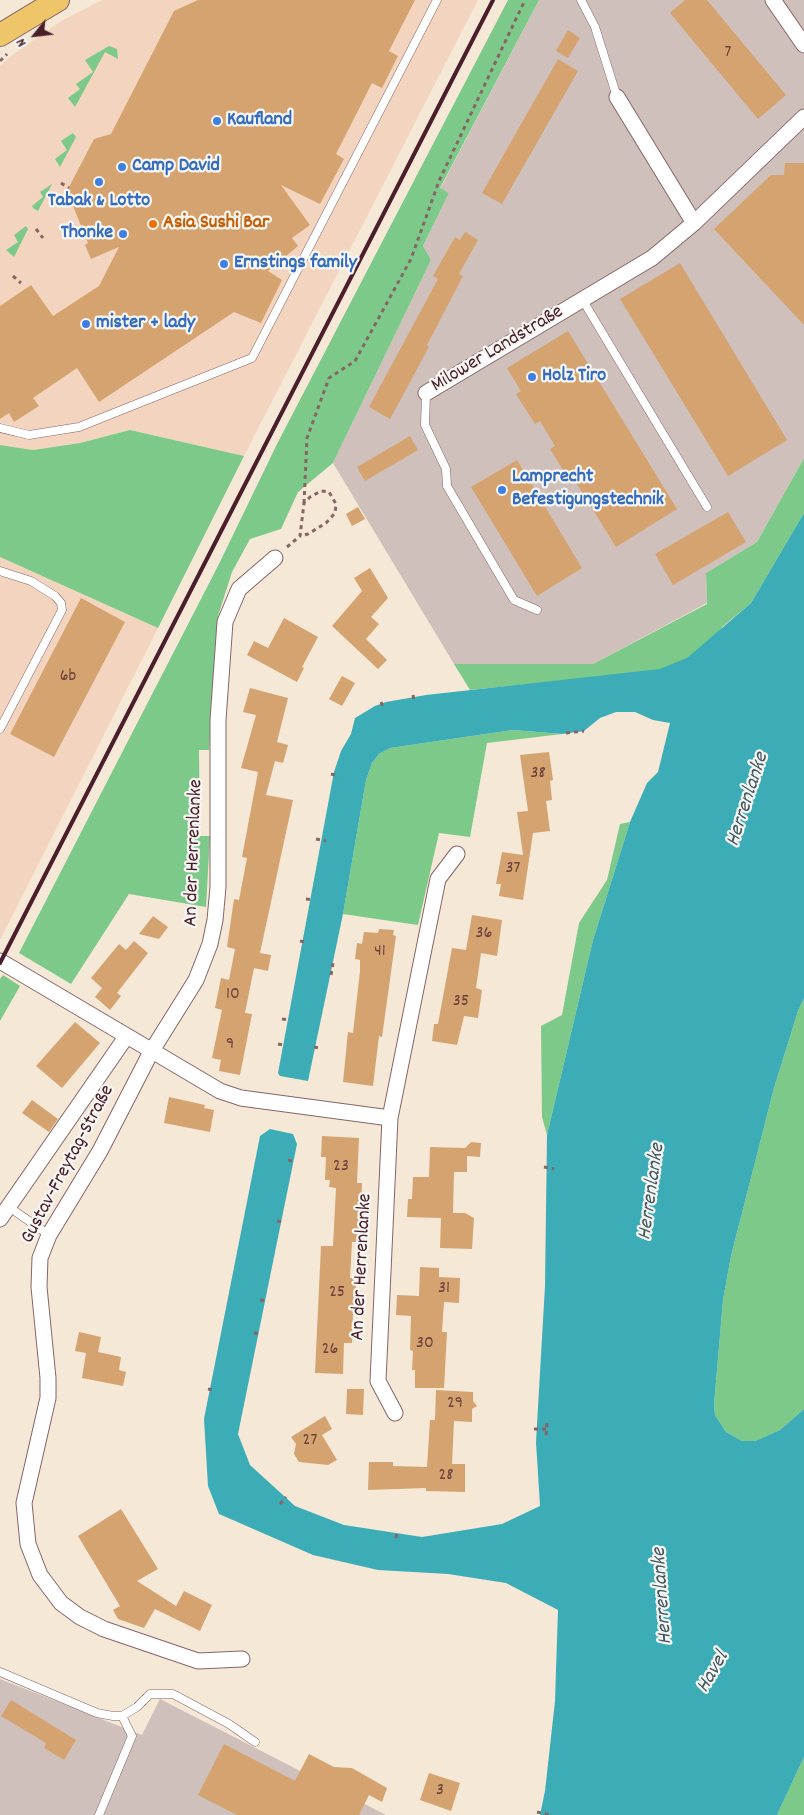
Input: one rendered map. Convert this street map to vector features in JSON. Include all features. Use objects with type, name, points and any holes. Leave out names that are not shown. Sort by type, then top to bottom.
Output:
[{"type":"main road","points":[[0,35],[58,0]]},
{"type":"main road","points":[[0,45],[34,14]]},
{"type":"street","points":[[773,0],[804,45]]},
{"type":"street","points":[[617,97],[694,223]]},
{"type":"street","name":"Milower Landstraße","points":[[426,393],[652,258],[694,223],[804,117]]},
{"type":"street","name":"An der Herrenlanke","points":[[151,1052],[196,980],[210,944],[215,920],[218,887],[218,720],[224,622],[239,589],[275,558]]},
{"type":"street","name":"An der Herrenlanke","points":[[395,1413],[378,1381],[390,1118],[438,879],[457,854]]},
{"type":"street","points":[[0,961],[151,1052],[220,1091],[241,1098],[390,1118]]},
{"type":"street","name":"Gustav-Freytag-Straße","points":[[0,1219],[126,1037]]},
{"type":"street","name":"Gustav-Freytag-Straße","points":[[151,1052],[100,1151],[49,1235],[40,1258],[38,1272],[48,1378],[48,1398],[24,1503],[28,1544],[40,1575],[61,1603],[80,1617],[104,1629],[198,1661],[242,1659]]},
{"type":"lane","points":[[0,428],[29,435],[79,427],[252,358],[437,0]]},
{"type":"lane","points":[[581,0],[595,27],[617,97]]},
{"type":"lane","name":"Milower Landstraße","points":[[582,299],[707,508]]},
{"type":"lane","name":"Milower Landstraße","points":[[426,393],[425,425],[446,469],[447,486],[514,600],[537,610]]},
{"type":"lane","points":[[0,571],[31,582],[55,596],[61,603],[62,610],[0,729]]},
{"type":"lane","points":[[9,1206],[49,1235]]},
{"type":"lane","points":[[0,1672],[97,1713],[122,1716],[137,1707],[150,1694],[172,1694],[229,1724],[255,1742]]},
{"type":"lane","points":[[99,1815],[132,1736],[122,1716]]},
{"type":"path","points":[[300,536],[304,503],[306,438],[329,378],[355,361],[411,259],[439,181],[525,0]]},
{"type":"path","points":[[61,183],[69,188]]},
{"type":"path","points":[[36,229],[43,238]]},
{"type":"path","points":[[13,276],[21,283]]},
{"type":"path","points":[[275,558],[300,536],[308,534],[326,522],[335,513],[334,497],[329,492],[321,491],[304,503]]},
{"type":"path","points":[[413,695],[414,701]]},
{"type":"path","points":[[381,702],[383,707]]},
{"type":"path","points":[[566,734],[584,731]]},
{"type":"path","points":[[331,774],[339,776]]},
{"type":"path","points":[[316,839],[326,841]]},
{"type":"path","points":[[306,899],[314,900]]},
{"type":"path","points":[[300,941],[306,942]]},
{"type":"path","points":[[331,975],[333,963]]},
{"type":"path","points":[[282,1019],[288,1020]]},
{"type":"path","points":[[278,1044],[284,1045]]},
{"type":"path","points":[[314,1047],[320,1048]]},
{"type":"path","points":[[288,1160],[295,1162]]},
{"type":"path","points":[[544,1166],[554,1169]]},
{"type":"path","points":[[277,1221],[283,1222]]},
{"type":"path","points":[[260,1300],[268,1301]]},
{"type":"path","points":[[254,1333],[261,1334]]},
{"type":"path","points":[[208,1389],[213,1390]]},
{"type":"path","points":[[546,1435],[547,1422]]},
{"type":"path","points":[[534,1429],[546,1429]]},
{"type":"path","points":[[280,1504],[286,1497]]},
{"type":"path","points":[[396,1538],[398,1533]]},
{"type":"path","points":[[537,1812],[550,1815]]},
{"type":"shaded area","points":[[102,0],[478,0],[244,456],[130,430],[79,443],[33,450],[0,445],[0,66],[12,55],[63,20]]},
{"type":"shaded area","points":[[539,0],[804,0],[804,458],[757,542],[706,573],[707,603],[593,664],[454,664],[333,463],[431,260],[423,246],[449,193],[440,189]]},
{"type":"shaded area","points":[[0,557],[158,628],[0,940]]},
{"type":"shaded area","points":[[0,1679],[142,1735],[160,1699],[386,1815],[0,1815]]},
{"type":"green space","points":[[508,0],[539,0],[440,188],[449,193],[423,246],[431,260],[333,463],[298,492],[281,529],[250,539],[232,572],[218,616],[209,750],[199,750],[200,836],[210,836],[206,907],[129,894],[71,984],[19,953],[219,564],[277,444]]},
{"type":"green space","points":[[109,46],[117,49],[118,59],[105,52],[75,107],[68,98],[80,89],[76,84],[93,72],[85,60]]},
{"type":"green space","points":[[73,133],[76,137],[60,167],[55,159],[67,150],[61,141]]},
{"type":"green space","points":[[52,184],[38,211],[34,209],[32,206],[43,197],[40,192]]},
{"type":"green space","points":[[26,226],[28,229],[14,257],[6,250],[18,242],[14,235]]},
{"type":"green space","points":[[130,430],[244,456],[158,628],[0,557],[0,445],[33,450],[80,443]]},
{"type":"green space","points":[[804,458],[804,513],[751,603],[722,627],[703,666],[470,690],[454,664],[593,664],[707,604],[706,573],[757,542]]},
{"type":"green space","points":[[513,730],[562,734],[487,743],[470,837],[439,833],[418,925],[343,914],[366,780],[372,763],[379,754],[390,748]]},
{"type":"green space","points":[[630,822],[593,940],[547,1135],[542,1117],[541,1026],[562,1015],[579,923],[607,880],[620,824]]},
{"type":"green space","points":[[3,975],[20,986],[0,1021],[0,979]]},
{"type":"green space","points":[[804,998],[804,1409],[780,1430],[755,1441],[742,1441],[726,1432],[715,1415],[714,1405],[723,1300],[731,1256],[774,1088],[798,1011]]},
{"type":"green space","points":[[804,1757],[804,1815],[777,1815]]},
{"type":"water","points":[[804,513],[804,998],[798,1011],[774,1088],[731,1256],[723,1300],[714,1405],[715,1415],[726,1432],[742,1441],[755,1441],[780,1430],[804,1409],[804,1757],[777,1815],[540,1815],[545,1791],[555,1701],[558,1610],[506,1583],[448,1574],[378,1570],[313,1555],[219,1514],[208,1486],[204,1419],[260,1136],[270,1129],[293,1134],[297,1144],[238,1434],[250,1465],[295,1506],[344,1525],[422,1537],[502,1524],[540,1506],[536,1442],[545,1286],[547,1135],[593,940],[630,822],[647,783],[658,772],[670,723],[653,720],[635,712],[616,712],[600,718],[584,731],[562,734],[513,730],[390,748],[379,754],[372,763],[366,780],[343,914],[308,1081],[280,1076],[278,1073],[334,772],[341,751],[351,734],[355,718],[386,702],[426,695],[660,669],[687,658],[751,603]]},
{"type":"building","points":[[198,0],[415,0],[389,51],[398,56],[382,88],[372,83],[336,154],[344,159],[320,204],[281,185],[310,225],[292,238],[298,246],[268,271],[282,280],[261,323],[234,312],[99,402],[77,368],[33,398],[39,406],[14,422],[9,413],[0,419],[0,306],[31,285],[53,316],[99,286],[119,247],[91,259],[85,245],[88,243],[67,191],[94,139],[111,134],[174,11]]},
{"type":"building","points":[[685,0],[707,0],[786,95],[758,119],[670,13]]},
{"type":"building","points":[[568,30],[580,38],[568,58],[556,51]]},
{"type":"building","points":[[558,59],[578,71],[502,204],[482,193]]},
{"type":"building","points":[[785,163],[804,163],[804,325],[714,229],[771,175],[784,175]]},
{"type":"building","points":[[465,232],[478,240],[459,274],[463,276],[427,345],[429,347],[390,419],[369,407],[438,279],[433,276],[455,237],[460,240]]},
{"type":"building","points":[[680,263],[787,440],[728,476],[620,299]]},
{"type":"building","points":[[568,331],[677,509],[616,547],[572,476],[568,478],[550,449],[555,446],[540,421],[535,424],[516,394],[521,391],[507,368]]},
{"type":"building","points":[[410,436],[418,450],[365,481],[357,467]]},
{"type":"building","points":[[517,460],[582,568],[537,596],[471,487]]},
{"type":"building","points":[[358,507],[365,519],[352,526],[346,514]]},
{"type":"building","points":[[728,512],[746,542],[673,585],[655,554]]},
{"type":"building","points":[[370,568],[388,598],[371,617],[379,624],[366,639],[387,660],[378,669],[332,626],[362,591],[354,578]]},
{"type":"building","points":[[81,598],[125,622],[54,757],[10,734]]},
{"type":"building","points":[[284,618],[318,637],[302,667],[304,668],[297,682],[247,655],[254,641],[268,648]]},
{"type":"building","points":[[342,676],[355,683],[342,706],[329,699]]},
{"type":"building","points":[[250,688],[288,698],[277,742],[288,745],[283,763],[275,761],[266,795],[293,800],[260,953],[271,955],[268,971],[254,968],[245,1013],[252,1014],[240,1075],[219,1071],[221,1060],[212,1058],[222,1010],[215,1008],[221,978],[229,980],[235,949],[227,947],[234,899],[239,900],[247,858],[242,857],[258,772],[241,768],[256,715],[243,712]]},
{"type":"building","points":[[549,752],[553,780],[550,781],[552,800],[546,801],[550,831],[533,833],[523,900],[499,896],[501,884],[496,884],[502,852],[523,855],[517,812],[528,811],[520,755]]},
{"type":"building","points":[[472,915],[502,920],[497,956],[481,953],[476,988],[482,990],[478,1018],[464,1016],[457,1045],[432,1041],[434,1024],[438,1024],[452,948],[466,950]]},
{"type":"building","points":[[153,916],[168,927],[159,939],[139,934]]},
{"type":"building","points":[[379,929],[394,930],[393,935],[396,936],[382,1037],[379,1036],[373,1086],[343,1082],[348,1032],[353,1033],[360,971],[360,960],[355,959],[357,943],[362,944],[364,932],[378,933]]},
{"type":"building","points":[[134,941],[148,953],[117,993],[121,996],[110,1010],[95,997],[102,988],[91,978],[119,944],[126,950]]},
{"type":"building","points":[[75,1022],[100,1043],[62,1088],[36,1066]]},
{"type":"building","points":[[169,1097],[205,1105],[204,1108],[214,1110],[210,1132],[164,1123]]},
{"type":"building","points":[[32,1100],[58,1119],[49,1132],[22,1113]]},
{"type":"building","points":[[322,1136],[359,1138],[357,1183],[362,1183],[360,1242],[352,1242],[350,1278],[356,1278],[355,1313],[353,1312],[352,1343],[344,1343],[343,1374],[315,1373],[321,1246],[333,1246],[336,1188],[329,1187],[330,1180],[325,1180],[326,1157],[321,1157]]},
{"type":"building","points":[[471,1142],[481,1143],[480,1157],[467,1156],[467,1172],[454,1172],[453,1213],[465,1213],[474,1218],[472,1249],[440,1248],[441,1218],[407,1217],[408,1199],[412,1199],[413,1177],[429,1177],[430,1147],[465,1148]]},
{"type":"building","points":[[420,1267],[439,1268],[439,1277],[460,1278],[459,1303],[444,1302],[442,1332],[447,1332],[444,1388],[415,1388],[415,1370],[412,1370],[413,1351],[410,1350],[411,1316],[396,1315],[397,1295],[419,1296]]},
{"type":"building","points":[[79,1332],[101,1337],[98,1352],[121,1357],[119,1370],[126,1372],[123,1386],[82,1378],[86,1353],[75,1351]]},
{"type":"building","points":[[347,1389],[364,1389],[363,1415],[346,1414]]},
{"type":"building","points":[[436,1390],[473,1392],[473,1401],[477,1406],[472,1409],[472,1422],[454,1421],[452,1464],[465,1464],[465,1492],[426,1491],[426,1488],[368,1490],[369,1462],[393,1462],[393,1466],[427,1467],[430,1420],[435,1420]]},
{"type":"building","points":[[325,1416],[332,1429],[322,1435],[337,1460],[328,1465],[299,1462],[294,1454],[296,1444],[291,1437]]},
{"type":"building","points":[[121,1509],[158,1569],[137,1581],[176,1606],[184,1591],[212,1605],[200,1631],[155,1609],[144,1628],[118,1619],[113,1610],[120,1606],[78,1536]]},
{"type":"building","points":[[11,1700],[76,1740],[64,1760],[44,1748],[46,1743],[1,1716]]},
{"type":"building","points":[[224,1744],[295,1781],[309,1754],[334,1767],[352,1768],[387,1788],[382,1802],[369,1795],[359,1815],[237,1815],[198,1795]]},
{"type":"building","points":[[429,1773],[460,1783],[451,1811],[420,1800]]},
{"type":"railway","points":[[0,963],[493,0]]},
{"type":"place","name":"Kaufland","points":[[217,121]]},
{"type":"place","name":"Camp David","points":[[122,167]]},
{"type":"place","name":"Tabak & Lotto","points":[[99,182]]},
{"type":"place","name":"Asia Sushi Bar","points":[[153,224]]},
{"type":"place","name":"Thonke","points":[[123,234]]},
{"type":"place","name":"Ernstings family","points":[[224,264]]},
{"type":"place","name":"mister + lady","points":[[86,324]]},
{"type":"place","name":"Holz Tiro","points":[[532,377]]},
{"type":"place","name":"Lamprecht Befestigungstechnik","points":[[502,490]]},
{"type":"water label","name":"Herrenlanke","points":[[749,800]]},
{"type":"water label","name":"Herrenlanke","points":[[653,1192]]},
{"type":"water label","name":"Herrenlanke","points":[[664,1596]]},
{"type":"water label","name":"Havel","points":[[714,1673]]}]
